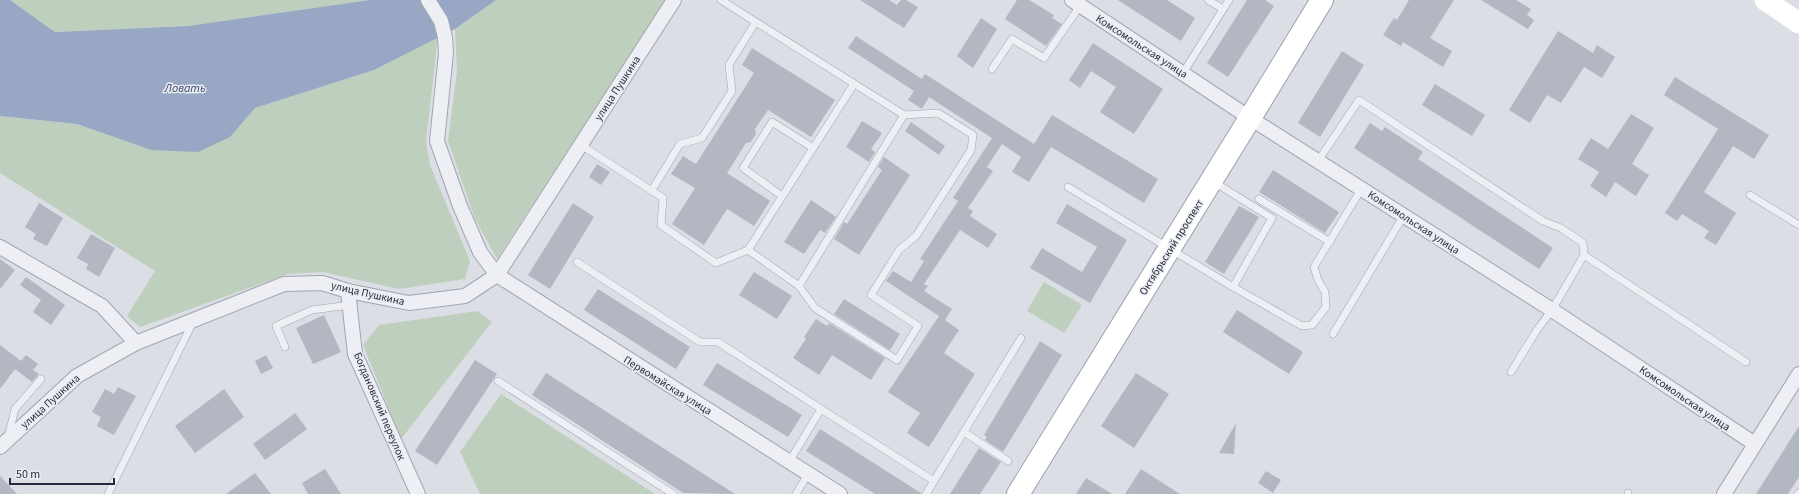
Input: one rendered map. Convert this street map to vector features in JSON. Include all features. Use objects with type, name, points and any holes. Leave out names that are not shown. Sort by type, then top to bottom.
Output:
[{"type":"main road","name":"Октябрьский проспект","points":[[1018,494],[1322,0]]},
{"type":"street","points":[[428,0],[441,22],[445,37],[446,53],[437,141],[460,206],[480,252],[497,275]]},
{"type":"street","name":"улица Пушкина","points":[[3,444],[77,376],[136,343],[284,284],[322,283],[349,298],[409,303],[465,296],[497,275],[674,0]]},
{"type":"street","points":[[1765,0],[1799,23]]},
{"type":"street","name":"Комсомольская улица","points":[[1076,3],[1250,118],[1552,310],[1755,444]]},
{"type":"street","points":[[0,247],[102,306],[136,343]]},
{"type":"street","name":"Первомайская улица","points":[[497,275],[840,494]]},
{"type":"street","name":"Богдановский переулок","points":[[349,298],[355,354],[418,494]]},
{"type":"street","points":[[1724,494],[1799,374]]},
{"type":"lane","points":[[721,0],[755,23],[904,115],[938,113],[973,135],[971,150],[967,157],[916,236],[899,250],[871,295],[918,326],[897,360],[815,308],[799,286],[748,250]]},
{"type":"lane","points":[[1208,0],[1223,10]]},
{"type":"lane","points":[[1183,73],[1229,0]]},
{"type":"lane","points":[[992,70],[1012,39],[1044,58],[1076,3]]},
{"type":"lane","points":[[652,190],[680,144],[702,138],[728,98],[732,91],[729,65],[755,23]]},
{"type":"lane","points":[[581,145],[663,198],[661,225],[716,263],[748,250],[854,84]]},
{"type":"lane","points":[[1318,161],[1359,100],[1543,221],[1561,228],[1583,243],[1584,255],[1552,310],[1537,330],[1511,372]]},
{"type":"lane","points":[[799,286],[904,115]]},
{"type":"lane","points":[[782,196],[743,168],[772,122],[813,148]]},
{"type":"lane","points":[[1212,181],[1272,218],[1232,287]]},
{"type":"lane","points":[[1068,187],[1232,287],[1302,326],[1312,324],[1326,307],[1325,292],[1318,280],[1314,267],[1362,188]]},
{"type":"lane","points":[[1750,195],[1799,225]]},
{"type":"lane","points":[[1259,199],[1330,242]]},
{"type":"lane","points":[[1333,334],[1404,215]]},
{"type":"lane","points":[[1584,255],[1746,362]]},
{"type":"lane","points":[[577,262],[700,342],[718,342],[934,481]]},
{"type":"lane","points":[[285,347],[276,326],[312,310],[349,298]]},
{"type":"lane","points":[[108,494],[194,320]]},
{"type":"lane","points":[[926,494],[1021,338]]},
{"type":"lane","points":[[3,444],[15,409],[41,379]]},
{"type":"lane","points":[[498,381],[673,494]]},
{"type":"lane","points":[[789,462],[821,409]]},
{"type":"lane","points":[[964,432],[1008,461]]},
{"type":"lane","points":[[796,494],[808,474]]},
{"type":"green space","points":[[10,0],[370,0],[188,26],[55,32]]},
{"type":"green space","points":[[496,0],[666,0],[497,259],[475,219],[448,141],[457,71],[455,29]]},
{"type":"green space","points":[[438,37],[426,141],[430,165],[470,261],[465,279],[399,289],[323,272],[288,274],[140,327],[127,316],[155,271],[0,173],[0,116],[77,124],[151,150],[230,137],[255,108],[374,70]]},
{"type":"green space","points":[[1044,282],[1082,305],[1064,333],[1027,311]]},
{"type":"green space","points":[[478,311],[492,322],[401,439],[363,345],[379,325]]},
{"type":"green space","points":[[501,394],[655,494],[480,494],[460,452]]},
{"type":"water","name":"Ловать","points":[[0,0],[10,0],[55,32],[188,26],[370,0],[496,0],[455,29],[374,70],[255,108],[230,137],[198,152],[151,150],[77,124],[0,116]]},
{"type":"building","points":[[860,0],[889,0],[897,5],[901,0],[906,0],[918,7],[904,28]]},
{"type":"building","points":[[1017,0],[1029,0],[1054,15],[1052,18],[1062,24],[1046,46],[1005,19]]},
{"type":"building","points":[[1118,0],[1167,0],[1195,18],[1181,41]]},
{"type":"building","points":[[1247,0],[1265,0],[1274,6],[1228,77],[1207,63]]},
{"type":"building","points":[[1409,0],[1454,0],[1430,38],[1452,51],[1443,67],[1403,42],[1401,46],[1383,35],[1394,18],[1397,20]]},
{"type":"building","points":[[1481,0],[1516,0],[1531,9],[1527,15],[1534,20],[1528,29]]},
{"type":"building","points":[[981,18],[997,29],[973,68],[957,56]]},
{"type":"building","points":[[1558,31],[1593,53],[1597,45],[1615,57],[1602,78],[1584,67],[1561,103],[1547,95],[1530,123],[1509,110]]},
{"type":"building","points":[[856,36],[922,79],[925,74],[1034,144],[1052,115],[1158,179],[1144,203],[1051,147],[1029,182],[1012,172],[1021,157],[1002,144],[987,167],[993,171],[968,208],[973,211],[970,216],[997,234],[988,248],[960,230],[924,284],[928,286],[924,291],[952,309],[945,320],[959,330],[944,353],[975,374],[929,447],[907,433],[920,413],[888,392],[939,316],[886,281],[893,271],[911,282],[924,261],[920,259],[958,201],[953,198],[992,138],[929,97],[922,109],[908,100],[914,91],[848,48]]},
{"type":"building","points":[[1093,43],[1163,89],[1134,134],[1100,112],[1116,87],[1091,71],[1080,88],[1069,80]]},
{"type":"building","points":[[752,48],[835,100],[811,137],[768,110],[755,129],[756,134],[751,142],[746,143],[727,173],[770,201],[754,226],[727,209],[704,245],[672,224],[695,188],[671,174],[683,156],[696,164],[754,73],[742,65]]},
{"type":"building","points":[[1342,51],[1364,65],[1320,137],[1298,123]]},
{"type":"building","points":[[1675,77],[1769,135],[1754,159],[1733,146],[1704,192],[1736,213],[1716,245],[1704,238],[1709,231],[1682,214],[1677,221],[1665,213],[1718,129],[1664,95]]},
{"type":"building","points":[[1435,84],[1485,115],[1472,136],[1422,105]]},
{"type":"building","points":[[1631,114],[1654,128],[1632,164],[1649,175],[1636,196],[1615,182],[1606,197],[1590,186],[1599,172],[1578,159],[1591,138],[1608,149]]},
{"type":"building","points":[[862,121],[882,133],[871,149],[875,152],[869,162],[846,147]]},
{"type":"building","points":[[911,122],[945,146],[939,155],[905,131]]},
{"type":"building","points":[[1370,123],[1382,131],[1385,127],[1423,152],[1418,159],[1553,248],[1539,269],[1354,148]]},
{"type":"building","points":[[884,157],[910,175],[859,255],[834,239],[844,222],[847,224],[882,170],[878,167]]},
{"type":"building","points":[[597,164],[610,172],[601,185],[589,177]]},
{"type":"building","points":[[1273,170],[1339,212],[1325,233],[1259,192]]},
{"type":"building","points":[[811,200],[836,217],[825,233],[820,230],[804,254],[784,242]]},
{"type":"building","points":[[39,203],[63,218],[47,246],[33,239],[36,234],[25,227]]},
{"type":"building","points":[[573,203],[594,217],[550,289],[528,275]]},
{"type":"building","points":[[1067,204],[1127,240],[1090,303],[1030,268],[1042,248],[1082,272],[1097,247],[1056,223]]},
{"type":"building","points":[[1239,206],[1259,217],[1224,274],[1205,262]]},
{"type":"building","points":[[91,234],[115,248],[99,277],[86,269],[88,264],[77,258]]},
{"type":"building","points":[[0,259],[15,270],[0,289]]},
{"type":"building","points":[[754,272],[792,296],[777,319],[739,295]]},
{"type":"building","points":[[26,277],[65,305],[51,325],[33,312],[41,300],[20,285]]},
{"type":"building","points":[[598,289],[690,347],[676,369],[584,310]]},
{"type":"building","points":[[844,299],[900,334],[890,350],[834,314]]},
{"type":"building","points":[[1237,310],[1303,352],[1289,374],[1223,332]]},
{"type":"building","points":[[324,315],[341,352],[313,364],[296,328]]},
{"type":"building","points":[[816,319],[827,326],[829,323],[885,358],[871,380],[832,355],[819,375],[793,358],[806,339],[804,337]]},
{"type":"building","points":[[1040,341],[1062,355],[1003,452],[985,440],[987,437],[984,435]]},
{"type":"building","points":[[0,345],[21,361],[26,355],[38,364],[33,370],[39,374],[32,382],[15,369],[0,389]]},
{"type":"building","points":[[266,355],[273,368],[261,374],[255,361]]},
{"type":"building","points":[[475,360],[497,374],[437,465],[415,451]]},
{"type":"building","points":[[717,363],[802,415],[788,437],[703,385]]},
{"type":"building","points":[[546,373],[735,494],[683,493],[532,395]]},
{"type":"building","points":[[1136,373],[1169,394],[1134,448],[1101,426]]},
{"type":"building","points":[[118,387],[136,396],[114,435],[97,426],[101,417],[92,412],[105,389],[114,394]]},
{"type":"building","points":[[224,389],[244,417],[195,453],[175,426]]},
{"type":"building","points":[[295,413],[307,429],[265,460],[253,444]]},
{"type":"building","points":[[1236,423],[1234,454],[1219,453]]},
{"type":"building","points":[[1799,426],[1799,477],[1788,494],[1756,494]]},
{"type":"building","points":[[820,429],[921,494],[875,494],[806,451]]},
{"type":"building","points":[[979,448],[1001,462],[980,494],[950,494]]},
{"type":"building","points":[[325,469],[341,494],[308,494],[302,483]]},
{"type":"building","points":[[1141,469],[1180,494],[1125,494]]},
{"type":"building","points":[[1266,471],[1281,480],[1273,493],[1258,483]]},
{"type":"building","points":[[255,473],[271,494],[226,494]]},
{"type":"building","points":[[0,476],[17,494],[0,494]]},
{"type":"building","points":[[1086,478],[1112,494],[1076,494]]}]
